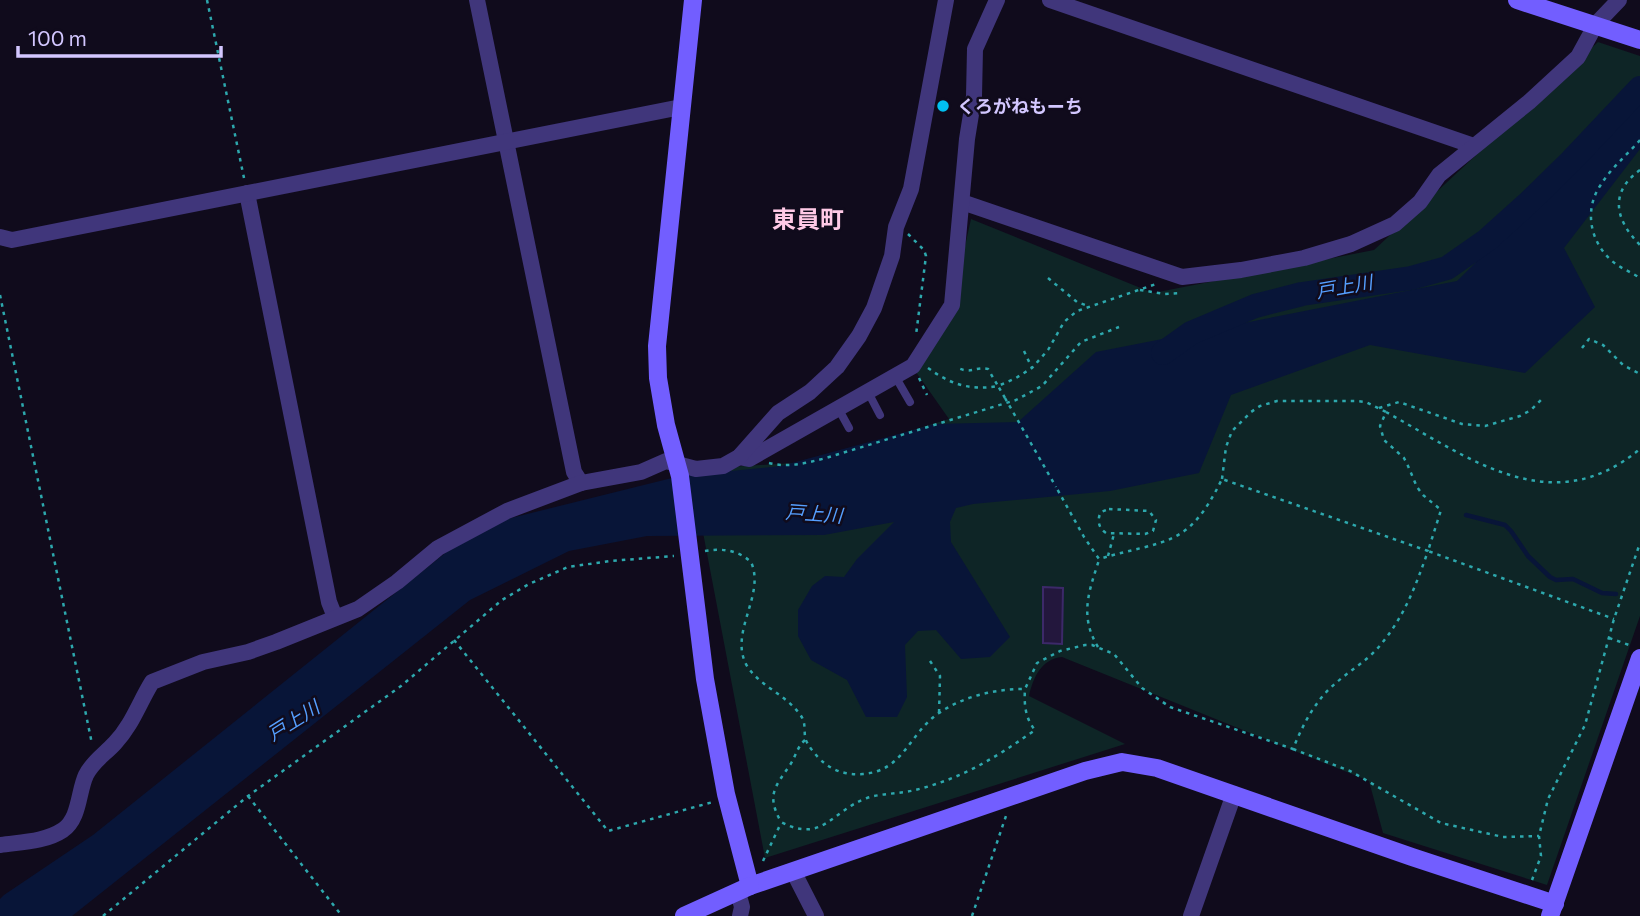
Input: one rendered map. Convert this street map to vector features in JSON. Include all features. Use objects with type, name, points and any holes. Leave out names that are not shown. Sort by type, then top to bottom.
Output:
[{"type":"street","points":[[477,0],[574,472],[581,483]]},
{"type":"street","points":[[693,0],[657,346],[658,378],[666,425],[678,470],[705,679],[744,889],[740,916]]},
{"type":"street","points":[[744,458],[778,413],[810,392],[837,367],[859,336],[874,308],[892,256],[896,227],[911,188],[946,0]]},
{"type":"street","points":[[0,845],[50,838],[66,828],[75,815],[86,775],[98,758],[115,744],[133,719],[152,682],[203,662],[267,646],[358,609],[397,582],[438,548],[507,511],[581,483],[641,472],[666,461],[678,470],[723,466],[744,458],[913,366],[952,305],[967,139],[974,96],[975,49],[997,0]]},
{"type":"street","points":[[1050,0],[1474,146]]},
{"type":"street","points":[[1517,0],[1640,40]]},
{"type":"street","points":[[962,202],[1178,275],[1241,270],[1304,258],[1351,244],[1395,224],[1420,202],[1439,176],[1529,102],[1578,57],[1596,24],[1619,0]]},
{"type":"street","points":[[0,237],[12,240],[681,107]]},
{"type":"street","points":[[247,192],[329,602],[335,617]]},
{"type":"street","points":[[684,916],[793,870],[1097,766],[1122,762],[1157,768],[1234,794],[1553,910],[1640,658]]},
{"type":"street","points":[[1191,916],[1234,794]]},
{"type":"street","points":[[793,870],[816,916]]},
{"type":"lane","points":[[895,376],[910,402]]},
{"type":"lane","points":[[868,392],[880,415]]},
{"type":"lane","points":[[838,408],[849,428]]},
{"type":"path","points":[[207,0],[247,192]]},
{"type":"path","points":[[1640,140],[1600,186],[1594,199],[1591,224],[1593,234],[1605,254],[1614,263],[1640,278]]},
{"type":"path","points":[[1640,170],[1626,184],[1620,194],[1619,204],[1624,227],[1640,245]]},
{"type":"path","points":[[998,386],[1032,368],[1048,350],[1064,322],[1077,311],[1178,275]]},
{"type":"path","points":[[1048,278],[1077,302],[1088,306]]},
{"type":"path","points":[[1140,290],[1165,294],[1188,292]]},
{"type":"path","points":[[0,295],[93,749],[98,758]]},
{"type":"path","points":[[744,458],[781,466],[796,465],[1016,400],[1042,386],[1081,342],[1119,327]]},
{"type":"path","points":[[1582,348],[1589,339],[1603,345],[1623,365],[1640,374]]},
{"type":"path","points":[[1024,351],[1032,368]]},
{"type":"path","points":[[956,367],[969,372],[988,369],[1099,559]]},
{"type":"path","points":[[916,372],[927,395]]},
{"type":"path","points":[[1378,408],[1399,402],[1462,424],[1485,426],[1520,416],[1531,410],[1544,397]]},
{"type":"path","points":[[1099,559],[1161,544],[1192,526],[1210,503],[1223,479],[1226,447],[1233,431],[1259,406],[1277,401],[1366,402],[1483,467],[1528,481],[1573,482],[1611,468],[1640,449]]},
{"type":"path","points":[[1293,749],[1301,729],[1321,697],[1381,645],[1401,617],[1412,597],[1441,509],[1416,487],[1404,458],[1384,440],[1380,426],[1385,412]]},
{"type":"path","points":[[1223,479],[1614,619]]},
{"type":"path","points":[[1105,510],[1144,510],[1151,513],[1156,520],[1155,527],[1149,533],[1114,534],[1105,533],[1101,529],[1099,515],[1105,510]]},
{"type":"path","points":[[1108,556],[1114,534]]},
{"type":"path","points":[[1531,882],[1541,856],[1539,836],[1548,799],[1585,725],[1614,619],[1640,543]]},
{"type":"path","points":[[103,916],[247,796],[401,686],[502,600],[529,584],[568,567],[688,550],[718,549],[737,553],[751,562],[755,580],[742,637],[744,658],[759,680],[798,712],[805,722],[805,740],[817,756],[831,768],[852,775],[881,771],[901,756],[930,720],[939,714],[978,695],[1025,689]]},
{"type":"path","points":[[1099,559],[1088,589],[1087,600],[1092,634],[1100,650]]},
{"type":"path","points":[[1609,638],[1623,642]]},
{"type":"path","points":[[454,640],[608,831],[727,798]]},
{"type":"path","points":[[805,740],[774,789],[774,805],[781,822],[802,830],[814,830],[870,796],[903,793],[956,779],[979,768],[1035,730],[1028,720],[1024,705],[1025,689],[1037,663],[1048,656],[1085,645],[1114,654],[1142,688],[1170,707],[1350,771],[1441,823],[1503,837],[1539,836]]},
{"type":"path","points":[[930,661],[940,676],[939,714]]},
{"type":"path","points":[[247,796],[342,916]]},
{"type":"path","points":[[972,916],[1010,807],[1010,796]]},
{"type":"path","points":[[763,861],[781,822]]},
{"type":"green space","points":[[1598,42],[1640,56],[1640,616],[1547,885],[1383,833],[1369,781],[1062,657],[1043,665],[1029,696],[1125,744],[765,858],[701,522],[696,469],[808,462],[949,419],[916,372],[952,305],[971,219],[1153,293],[1374,250]]},
{"type":"water","points":[[1640,99],[1640,149],[1564,248],[1595,307],[1525,373],[1370,345],[1231,395],[1199,473],[1110,491],[973,504],[956,508],[950,522],[951,542],[1010,637],[990,657],[961,659],[936,630],[918,631],[905,645],[907,697],[897,717],[866,717],[847,680],[811,660],[798,636],[798,610],[812,586],[825,576],[844,577],[857,559],[894,522],[824,535],[647,536],[569,551],[470,600],[72,916],[0,916],[0,899],[4,895],[93,835],[479,526],[680,476],[781,466],[935,424],[1018,422],[1096,352],[1457,281]]},
{"type":"building","points":[[1043,587],[1063,588],[1062,644],[1043,643]]},
{"type":"waterway","name":"戸上川","points":[[1163,353],[1191,333],[1255,306],[1302,294],[1411,278],[1447,268],[1487,240],[1527,204],[1640,88]]},
{"type":"waterway","points":[[1466,515],[1505,525],[1528,556],[1550,577],[1556,580],[1573,579],[1602,593],[1616,594]]},
{"type":"place","name":"くろがねもーち","points":[[943,106]]},
{"type":"district","name":"東員町","points":[[808,218]]}]
